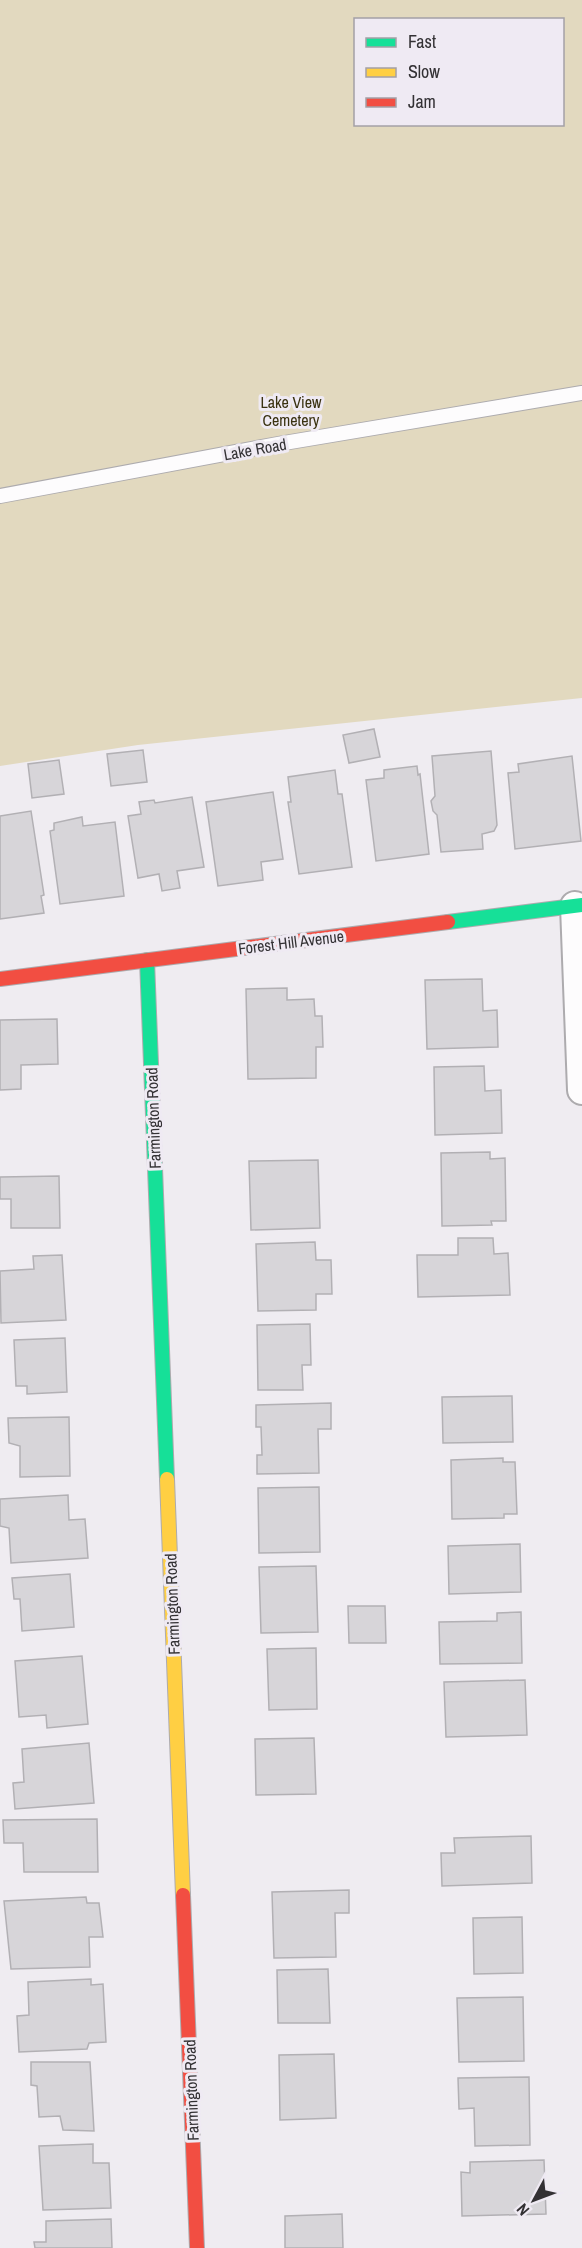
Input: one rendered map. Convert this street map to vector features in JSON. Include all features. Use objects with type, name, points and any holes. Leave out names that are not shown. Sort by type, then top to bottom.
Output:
[{"type":"street","name":"Forest Hill Avenue","points":[[0,979],[579,905]]},
{"type":"street","points":[[579,905],[582,1090]]},
{"type":"street","name":"Farmington Road","points":[[147,960],[198,2248]]},
{"type":"lane","name":"Lake Road","points":[[0,496],[278,444],[582,393]]},
{"type":"green space","name":"Lake View Cemetery","points":[[0,0],[582,0],[582,698],[138,745],[0,766]]},
{"type":"building","points":[[374,729],[380,757],[349,763],[343,735]]},
{"type":"building","points":[[143,750],[147,782],[111,786],[107,754]]},
{"type":"building","points":[[491,751],[497,825],[494,831],[482,834],[483,849],[441,852],[437,815],[433,811],[431,801],[435,796],[432,756]]},
{"type":"building","points":[[572,756],[581,841],[515,849],[508,773],[519,772],[518,764]]},
{"type":"building","points":[[59,760],[64,794],[32,798],[28,764]]},
{"type":"building","points":[[417,766],[418,775],[420,774],[429,854],[376,861],[366,780],[384,778],[384,770]]},
{"type":"building","points":[[335,770],[338,794],[342,794],[352,867],[299,874],[288,802],[291,802],[288,777]]},
{"type":"building","points":[[273,792],[283,859],[261,862],[263,880],[218,886],[206,802]]},
{"type":"building","points":[[192,797],[204,867],[177,871],[180,888],[162,891],[159,874],[138,878],[128,816],[141,814],[139,802],[154,800],[155,803]]},
{"type":"building","points":[[31,811],[44,895],[41,896],[44,913],[0,919],[0,816]]},
{"type":"building","points":[[82,817],[83,826],[115,822],[124,896],[60,904],[50,831],[54,830],[54,823]]},
{"type":"building","points":[[482,979],[483,1011],[497,1010],[498,1047],[427,1049],[425,980]]},
{"type":"building","points":[[287,988],[287,1000],[314,999],[315,1016],[322,1016],[323,1047],[316,1047],[316,1078],[248,1079],[246,989]]},
{"type":"building","points":[[57,1019],[58,1064],[21,1065],[21,1089],[0,1090],[0,1020]]},
{"type":"building","points":[[484,1066],[485,1091],[501,1090],[502,1133],[435,1135],[434,1067]]},
{"type":"building","points":[[490,1152],[490,1159],[505,1158],[506,1221],[491,1221],[492,1225],[442,1226],[441,1153]]},
{"type":"building","points":[[318,1160],[320,1228],[251,1230],[249,1161]]},
{"type":"building","points":[[59,1176],[60,1228],[11,1228],[11,1199],[0,1199],[0,1177]]},
{"type":"building","points":[[458,1238],[493,1238],[494,1254],[508,1253],[510,1295],[418,1297],[417,1255],[458,1255]]},
{"type":"building","points":[[315,1242],[316,1260],[331,1260],[332,1294],[316,1294],[316,1310],[258,1311],[256,1244]]},
{"type":"building","points":[[62,1255],[66,1320],[1,1323],[0,1271],[34,1269],[33,1256]]},
{"type":"building","points":[[310,1324],[311,1365],[302,1365],[303,1390],[258,1390],[257,1325]]},
{"type":"building","points":[[65,1338],[67,1392],[27,1394],[27,1386],[16,1386],[14,1340]]},
{"type":"building","points":[[512,1396],[513,1442],[443,1443],[442,1397]]},
{"type":"building","points":[[331,1403],[331,1429],[318,1429],[319,1473],[257,1474],[257,1455],[262,1455],[261,1427],[256,1427],[256,1405]]},
{"type":"building","points":[[69,1417],[70,1476],[20,1477],[20,1446],[9,1443],[8,1418]]},
{"type":"building","points":[[503,1458],[503,1462],[515,1462],[517,1514],[504,1514],[504,1518],[452,1519],[451,1460]]},
{"type":"building","points":[[319,1487],[320,1552],[259,1553],[258,1488]]},
{"type":"building","points":[[68,1495],[69,1520],[85,1519],[88,1558],[11,1563],[9,1528],[0,1526],[0,1499]]},
{"type":"building","points":[[520,1544],[521,1592],[449,1594],[448,1546]]},
{"type":"building","points":[[316,1566],[318,1632],[261,1633],[259,1567]]},
{"type":"building","points":[[70,1574],[74,1627],[22,1631],[20,1599],[14,1599],[12,1578]]},
{"type":"building","points":[[348,1606],[385,1606],[386,1643],[349,1643]]},
{"type":"building","points":[[521,1612],[522,1663],[440,1664],[439,1622],[497,1621],[497,1613]]},
{"type":"building","points":[[316,1648],[317,1709],[269,1710],[267,1649]]},
{"type":"building","points":[[82,1656],[88,1724],[47,1728],[46,1715],[19,1717],[15,1661]]},
{"type":"building","points":[[525,1680],[527,1735],[446,1737],[444,1682]]},
{"type":"building","points":[[314,1738],[316,1794],[256,1795],[255,1739]]},
{"type":"building","points":[[89,1743],[94,1803],[15,1809],[13,1783],[24,1782],[22,1749]]},
{"type":"building","points":[[97,1819],[98,1872],[24,1872],[23,1843],[4,1843],[3,1820]]},
{"type":"building","points":[[531,1836],[532,1883],[442,1886],[441,1853],[455,1853],[454,1838]]},
{"type":"building","points":[[349,1890],[349,1913],[335,1913],[336,1957],[274,1958],[272,1892]]},
{"type":"building","points":[[86,1897],[87,1903],[99,1903],[103,1937],[89,1937],[90,1967],[11,1969],[4,1901]]},
{"type":"building","points":[[522,1917],[523,1973],[474,1974],[473,1918]]},
{"type":"building","points":[[328,1969],[330,2023],[278,2023],[277,1970]]},
{"type":"building","points":[[91,1979],[91,1985],[103,1984],[106,2042],[89,2043],[87,2049],[19,2052],[17,2016],[29,2015],[28,1982]]},
{"type":"building","points":[[523,1997],[524,2061],[459,2062],[457,1998]]},
{"type":"building","points":[[334,2054],[336,2118],[280,2120],[279,2055]]},
{"type":"building","points":[[31,2062],[90,2062],[94,2131],[63,2130],[60,2116],[39,2117],[37,2086],[31,2085]]},
{"type":"building","points":[[529,2077],[530,2145],[475,2146],[474,2108],[459,2109],[458,2078]]},
{"type":"building","points":[[93,2144],[93,2163],[109,2163],[111,2208],[43,2210],[39,2146]]},
{"type":"building","points":[[544,2160],[546,2214],[462,2216],[461,2172],[470,2173],[470,2162]]},
{"type":"building","points":[[342,2214],[343,2248],[285,2248],[285,2216]]},
{"type":"building","points":[[111,2219],[112,2248],[35,2248],[34,2242],[46,2242],[46,2221]]},
{"type":"traffic: fast","points":[[448,922],[582,905]]},
{"type":"traffic: fast","points":[[147,960],[167,1479]]},
{"type":"traffic: slow","points":[[167,1479],[183,1895]]},
{"type":"traffic: jam","points":[[0,979],[448,922]]},
{"type":"traffic: jam","points":[[183,1895],[197,2248]]}]
